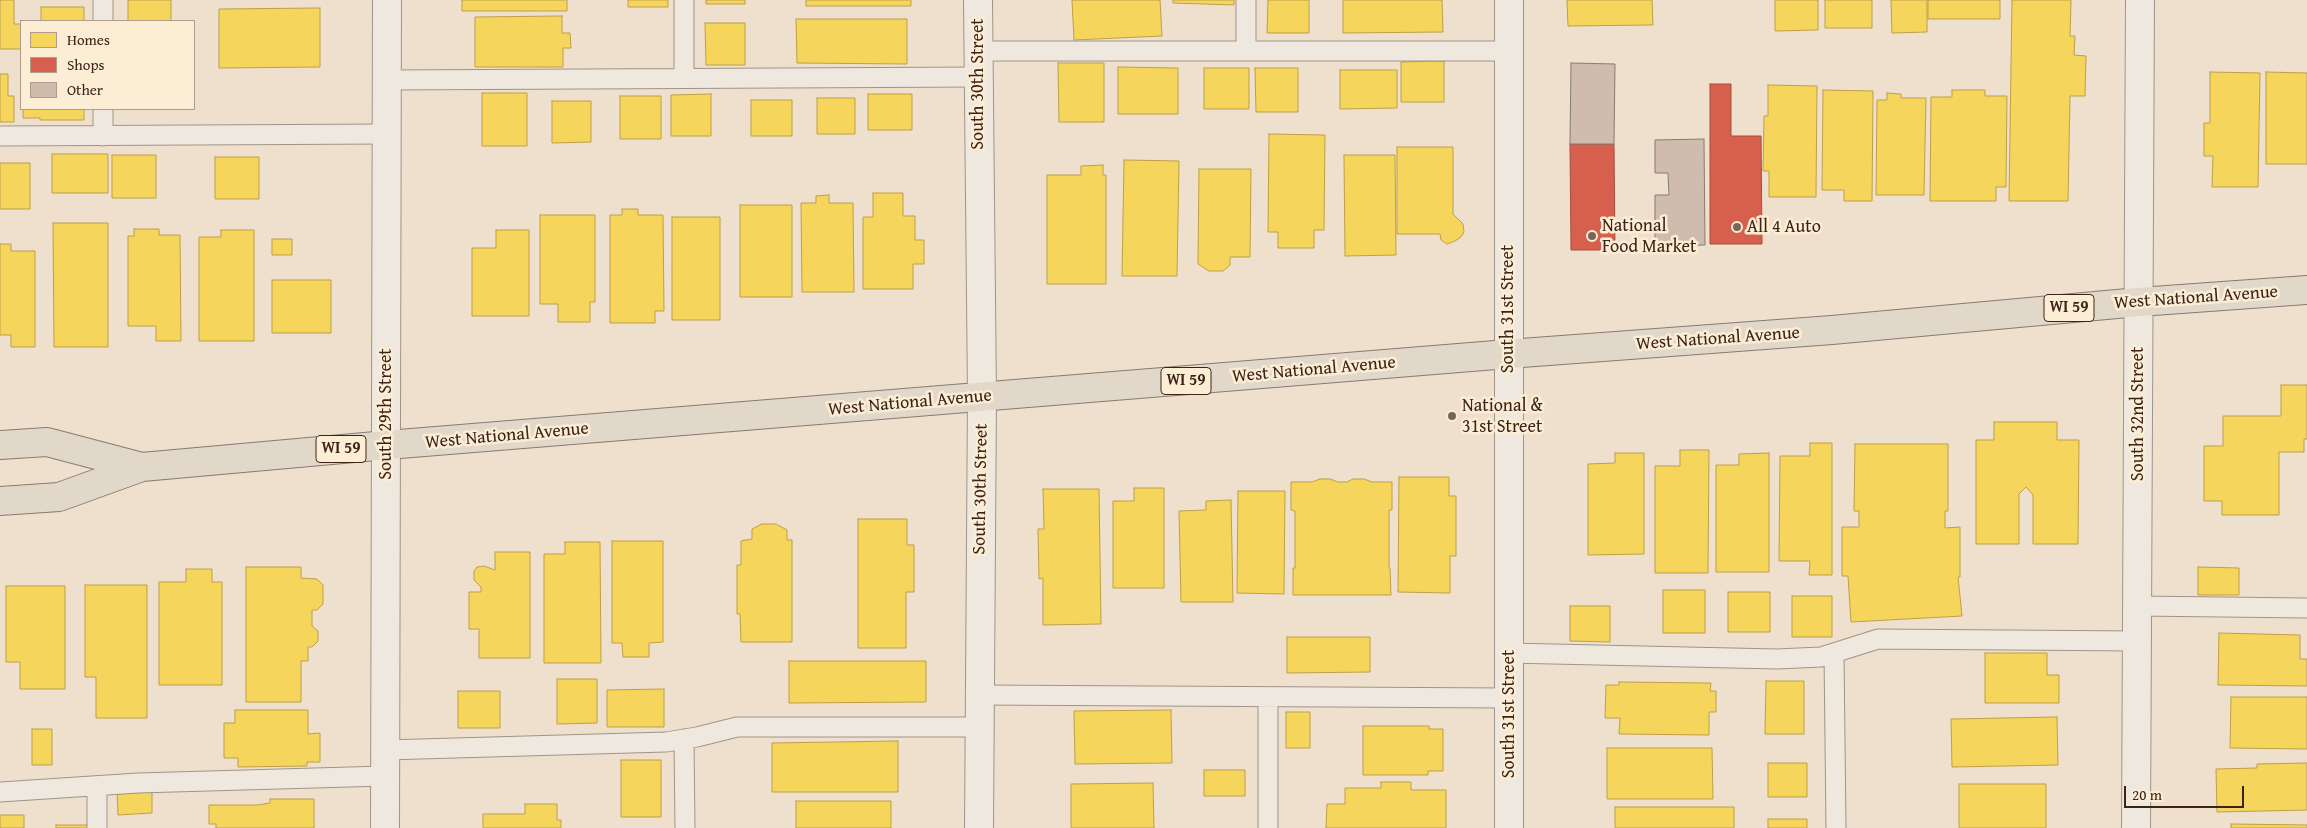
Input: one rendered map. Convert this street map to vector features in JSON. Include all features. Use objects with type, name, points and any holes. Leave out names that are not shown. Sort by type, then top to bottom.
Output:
[{"type":"main road","name":"West National Avenue","points":[[0,501],[59,497],[142,467],[386,445],[1508,354],[1832,330],[2139,302],[2307,290]]},
{"type":"main road","name":"West National Avenue","points":[[0,445],[47,442],[142,467]]},
{"type":"street","name":"South 29th Street","points":[[385,828],[387,0]]},
{"type":"street","name":"South 30th Street","points":[[978,0],[982,397],[978,695],[979,828]]},
{"type":"street","name":"South 31st Street","points":[[1509,0],[1509,828]]},
{"type":"street","name":"South 32nd Street","points":[[2136,828],[2140,0]]},
{"type":"lane","points":[[103,0],[103,20]]},
{"type":"lane","points":[[684,0],[684,78]]},
{"type":"lane","points":[[1246,0],[1246,51]]},
{"type":"lane","points":[[386,80],[684,78],[1246,51],[1508,51]]},
{"type":"lane","points":[[103,110],[103,136]]},
{"type":"lane","points":[[0,136],[386,134]]},
{"type":"lane","points":[[2137,606],[2307,608]]},
{"type":"lane","points":[[1508,653],[1777,659],[1821,657],[1878,640],[2137,641]]},
{"type":"lane","points":[[1834,653],[1836,828]]},
{"type":"lane","points":[[978,695],[1508,698]]},
{"type":"lane","points":[[1268,697],[1268,828]]},
{"type":"lane","points":[[0,792],[666,742],[737,727],[978,727]]},
{"type":"lane","points":[[684,739],[685,828]]},
{"type":"lane","points":[[97,786],[97,828]]},
{"type":"building: Homes","points":[[0,0],[14,0],[14,24],[20,24],[20,49],[0,49]]},
{"type":"building: Homes","points":[[128,0],[171,0],[171,20],[128,20]]},
{"type":"building: Homes","points":[[462,0],[567,0],[567,11],[462,11]]},
{"type":"building: Homes","points":[[628,0],[668,0],[668,7],[628,7]]},
{"type":"building: Homes","points":[[706,0],[745,0],[745,4],[706,4]]},
{"type":"building: Homes","points":[[806,0],[911,0],[911,6],[806,6]]},
{"type":"building: Homes","points":[[1072,0],[1160,0],[1162,36],[1074,40]]},
{"type":"building: Homes","points":[[1173,0],[1234,0],[1234,5],[1173,3]]},
{"type":"building: Homes","points":[[1268,0],[1309,0],[1309,33],[1267,33]]},
{"type":"building: Homes","points":[[1343,0],[1442,0],[1443,32],[1343,33]]},
{"type":"building: Homes","points":[[1567,0],[1652,0],[1653,25],[1568,26]]},
{"type":"building: Homes","points":[[1775,0],[1818,0],[1818,30],[1775,31]]},
{"type":"building: Homes","points":[[1825,0],[1872,0],[1872,28],[1825,28]]},
{"type":"building: Homes","points":[[1891,0],[1927,0],[1927,32],[1892,33]]},
{"type":"building: Homes","points":[[1928,0],[2000,0],[2000,19],[1928,19]]},
{"type":"building: Homes","points":[[2012,0],[2071,0],[2070,36],[2075,36],[2074,55],[2086,56],[2085,96],[2070,96],[2068,201],[2009,201]]},
{"type":"building: Homes","points":[[41,7],[84,7],[84,20],[41,20]]},
{"type":"building: Homes","points":[[320,8],[320,67],[219,68],[219,9]]},
{"type":"building: Homes","points":[[562,16],[562,33],[570,33],[571,48],[563,48],[563,67],[475,67],[475,17]]},
{"type":"building: Homes","points":[[796,19],[907,19],[907,64],[797,63]]},
{"type":"building: Homes","points":[[705,23],[745,23],[745,65],[706,65]]},
{"type":"building: Homes","points":[[1444,61],[1444,102],[1401,102],[1401,62]]},
{"type":"building: Homes","points":[[1058,63],[1104,63],[1104,122],[1059,122]]},
{"type":"building: Homes","points":[[1118,67],[1178,68],[1178,114],[1118,114]]},
{"type":"building: Homes","points":[[1204,68],[1249,68],[1249,109],[1204,109]]},
{"type":"building: Homes","points":[[1255,68],[1298,68],[1298,112],[1256,112]]},
{"type":"building: Homes","points":[[1340,70],[1397,70],[1397,108],[1340,109]]},
{"type":"building: Homes","points":[[2210,72],[2260,73],[2258,187],[2212,187],[2213,156],[2204,156],[2204,123],[2210,123]]},
{"type":"building: Homes","points":[[2266,72],[2307,73],[2307,164],[2266,164]]},
{"type":"building: Homes","points":[[0,74],[8,74],[8,96],[14,96],[14,122],[0,122]]},
{"type":"building: Homes","points":[[1768,85],[1817,86],[1816,197],[1769,197],[1769,171],[1763,171],[1764,116],[1768,116]]},
{"type":"building: Homes","points":[[1823,90],[1873,91],[1872,201],[1844,201],[1844,190],[1822,190]]},
{"type":"building: Homes","points":[[1952,90],[1985,90],[1985,96],[2007,96],[2006,187],[1996,187],[1996,201],[1930,201],[1931,97],[1952,97]]},
{"type":"building: Homes","points":[[482,93],[527,93],[527,146],[482,146]]},
{"type":"building: Homes","points":[[1887,93],[1901,94],[1901,98],[1926,98],[1924,195],[1876,195],[1877,100],[1887,100]]},
{"type":"building: Homes","points":[[711,94],[711,136],[671,136],[671,95]]},
{"type":"building: Homes","points":[[868,94],[912,94],[912,130],[868,130]]},
{"type":"building: Homes","points":[[620,96],[661,96],[661,139],[620,139]]},
{"type":"building: Homes","points":[[817,98],[855,98],[855,134],[817,134]]},
{"type":"building: Homes","points":[[751,100],[792,100],[792,136],[751,136]]},
{"type":"building: Homes","points":[[552,101],[591,101],[591,142],[552,143]]},
{"type":"building: Homes","points":[[23,110],[84,110],[84,120],[23,118]]},
{"type":"building: Homes","points":[[1269,134],[1325,135],[1324,230],[1314,230],[1314,248],[1278,248],[1278,232],[1268,232]]},
{"type":"building: Homes","points":[[1397,147],[1453,147],[1453,214],[1463,224],[1464,232],[1455,241],[1447,244],[1441,240],[1440,234],[1397,234]]},
{"type":"building: Homes","points":[[52,154],[108,154],[108,193],[52,193]]},
{"type":"building: Homes","points":[[112,155],[156,155],[156,198],[112,198]]},
{"type":"building: Homes","points":[[1344,155],[1395,155],[1396,255],[1345,256]]},
{"type":"building: Homes","points":[[215,157],[259,157],[259,199],[215,199]]},
{"type":"building: Homes","points":[[1124,160],[1179,161],[1177,276],[1122,276]]},
{"type":"building: Homes","points":[[0,163],[30,163],[30,209],[0,209]]},
{"type":"building: Homes","points":[[1103,165],[1103,175],[1106,175],[1106,284],[1047,284],[1047,175],[1081,175],[1081,166]]},
{"type":"building: Homes","points":[[1199,169],[1251,169],[1250,257],[1230,257],[1230,265],[1223,271],[1209,271],[1198,264]]},
{"type":"building: Homes","points":[[873,193],[903,193],[903,216],[915,216],[915,240],[924,240],[924,264],[913,264],[913,289],[863,289],[863,217],[873,217]]},
{"type":"building: Homes","points":[[829,195],[829,203],[853,203],[854,292],[802,292],[801,203],[816,203],[816,196]]},
{"type":"building: Homes","points":[[740,205],[792,205],[792,297],[740,297]]},
{"type":"building: Homes","points":[[622,209],[638,209],[638,215],[663,215],[664,311],[655,311],[655,323],[610,323],[610,215],[622,215]]},
{"type":"building: Homes","points":[[540,215],[595,215],[595,302],[590,302],[590,322],[558,322],[558,304],[540,304]]},
{"type":"building: Homes","points":[[672,217],[720,217],[720,320],[672,320]]},
{"type":"building: Homes","points":[[53,223],[108,223],[108,347],[54,347]]},
{"type":"building: Homes","points":[[134,229],[159,229],[159,235],[180,235],[181,341],[156,341],[156,326],[128,326],[128,236],[134,236]]},
{"type":"building: Homes","points":[[221,230],[254,230],[254,341],[199,341],[199,237],[221,237]]},
{"type":"building: Homes","points":[[496,230],[529,230],[529,316],[472,316],[472,248],[496,248]]},
{"type":"building: Homes","points":[[272,239],[292,239],[292,255],[272,255]]},
{"type":"building: Homes","points":[[0,244],[11,244],[11,251],[35,251],[35,347],[11,347],[11,335],[0,335]]},
{"type":"building: Homes","points":[[272,280],[331,280],[331,333],[272,333]]},
{"type":"building: Homes","points":[[2281,385],[2307,385],[2307,439],[2304,439],[2304,452],[2279,452],[2279,515],[2222,515],[2222,501],[2204,501],[2204,446],[2223,446],[2223,416],[2281,416]]},
{"type":"building: Homes","points":[[1994,422],[2057,422],[2057,440],[2079,440],[2078,544],[2033,544],[2033,495],[2026,487],[2019,494],[2019,544],[1976,544],[1976,440],[1994,440]]},
{"type":"building: Homes","points":[[1810,443],[1832,443],[1832,575],[1809,575],[1810,561],[1779,561],[1780,456],[1810,456]]},
{"type":"building: Homes","points":[[1855,444],[1948,444],[1948,511],[1945,511],[1945,528],[1960,527],[1960,577],[1958,577],[1962,616],[1851,622],[1848,576],[1842,576],[1842,527],[1859,527],[1859,511],[1854,511]]},
{"type":"building: Homes","points":[[1680,450],[1709,450],[1708,573],[1655,573],[1655,466],[1680,466]]},
{"type":"building: Homes","points":[[1615,453],[1644,453],[1644,554],[1588,555],[1588,464],[1615,463]]},
{"type":"building: Homes","points":[[1769,453],[1769,572],[1716,572],[1716,465],[1739,465],[1739,454]]},
{"type":"building: Homes","points":[[1399,477],[1449,477],[1449,496],[1456,496],[1456,556],[1450,556],[1450,593],[1398,592]]},
{"type":"building: Homes","points":[[1320,479],[1330,479],[1338,482],[1364,479],[1372,482],[1392,482],[1392,510],[1389,510],[1391,595],[1293,595],[1295,511],[1291,510],[1291,482],[1312,482]]},
{"type":"building: Homes","points":[[1134,488],[1164,488],[1164,588],[1113,588],[1113,501],[1134,501]]},
{"type":"building: Homes","points":[[1043,489],[1099,489],[1101,624],[1043,625],[1043,578],[1039,579],[1038,529],[1044,529]]},
{"type":"building: Homes","points":[[1238,491],[1285,491],[1284,594],[1237,593]]},
{"type":"building: Homes","points":[[1231,500],[1233,602],[1181,602],[1179,511],[1206,510],[1206,501]]},
{"type":"building: Homes","points":[[858,519],[907,519],[907,545],[914,545],[914,592],[906,592],[906,648],[858,648]]},
{"type":"building: Homes","points":[[762,524],[776,524],[787,530],[787,540],[792,540],[792,642],[741,642],[740,614],[737,614],[737,565],[741,565],[741,541],[752,539],[752,529]]},
{"type":"building: Homes","points":[[612,541],[663,541],[663,642],[649,643],[649,657],[623,657],[622,643],[612,643]]},
{"type":"building: Homes","points":[[565,542],[600,542],[601,663],[544,663],[544,554],[565,554]]},
{"type":"building: Homes","points":[[495,552],[530,552],[530,658],[479,658],[479,629],[469,629],[469,592],[481,592],[481,587],[474,580],[474,571],[477,567],[484,566],[495,570]]},
{"type":"building: Homes","points":[[246,567],[301,567],[301,578],[317,579],[323,585],[323,604],[317,610],[312,610],[312,626],[318,631],[318,641],[312,647],[308,647],[308,661],[301,661],[301,702],[246,702]]},
{"type":"building: Homes","points":[[2198,567],[2239,568],[2239,595],[2198,595]]},
{"type":"building: Homes","points":[[186,569],[212,569],[212,582],[222,582],[222,685],[159,685],[159,582],[186,582]]},
{"type":"building: Homes","points":[[85,585],[147,585],[147,718],[96,718],[96,677],[85,677]]},
{"type":"building: Homes","points":[[6,586],[65,586],[65,689],[20,689],[20,662],[6,662]]},
{"type":"building: Homes","points":[[1663,590],[1705,590],[1705,633],[1663,633]]},
{"type":"building: Homes","points":[[1728,592],[1770,592],[1770,632],[1728,632]]},
{"type":"building: Homes","points":[[1792,596],[1832,596],[1832,637],[1792,637]]},
{"type":"building: Homes","points":[[1570,606],[1610,606],[1610,642],[1570,641]]},
{"type":"building: Homes","points":[[2219,633],[2300,635],[2300,659],[2307,659],[2307,686],[2218,685]]},
{"type":"building: Homes","points":[[1287,637],[1370,637],[1370,672],[1287,673]]},
{"type":"building: Homes","points":[[1985,653],[2047,653],[2047,675],[2059,675],[2059,703],[1985,703]]},
{"type":"building: Homes","points":[[789,661],[926,661],[926,702],[789,703]]},
{"type":"building: Homes","points":[[557,679],[597,679],[597,723],[557,724]]},
{"type":"building: Homes","points":[[1766,681],[1804,681],[1804,734],[1765,734]]},
{"type":"building: Homes","points":[[1619,682],[1711,683],[1710,691],[1716,691],[1716,712],[1709,712],[1709,735],[1619,734],[1620,718],[1605,718],[1606,685],[1619,685]]},
{"type":"building: Homes","points":[[664,689],[664,727],[607,727],[607,690]]},
{"type":"building: Homes","points":[[458,691],[500,691],[500,728],[458,728]]},
{"type":"building: Homes","points":[[2231,697],[2307,697],[2307,749],[2230,748]]},
{"type":"building: Homes","points":[[235,710],[308,710],[308,734],[320,733],[320,762],[307,762],[307,766],[238,767],[238,758],[224,758],[224,723],[235,723]]},
{"type":"building: Homes","points":[[1171,710],[1172,763],[1075,764],[1074,711]]},
{"type":"building: Homes","points":[[1286,712],[1310,712],[1310,748],[1286,748]]},
{"type":"building: Homes","points":[[2057,717],[2058,765],[1952,767],[1951,719]]},
{"type":"building: Homes","points":[[1363,726],[1429,726],[1429,729],[1443,729],[1443,771],[1428,771],[1428,775],[1363,775]]},
{"type":"building: Homes","points":[[32,729],[52,729],[52,765],[32,765]]},
{"type":"building: Homes","points":[[898,741],[898,792],[772,792],[772,743]]},
{"type":"building: Homes","points":[[1607,748],[1712,748],[1713,799],[1607,799]]},
{"type":"building: Homes","points":[[621,760],[661,760],[661,817],[621,817]]},
{"type":"building: Homes","points":[[1768,763],[1807,763],[1807,797],[1768,797]]},
{"type":"building: Homes","points":[[2307,763],[2307,810],[2217,812],[2216,769],[2257,768],[2257,764]]},
{"type":"building: Homes","points":[[1204,770],[1245,770],[1245,796],[1204,796]]},
{"type":"building: Homes","points":[[1381,782],[1411,782],[1411,790],[1446,790],[1446,828],[1326,828],[1327,804],[1345,804],[1345,788],[1381,788]]},
{"type":"building: Homes","points":[[1153,783],[1154,828],[1071,828],[1071,784]]},
{"type":"building: Homes","points":[[1959,784],[2046,784],[2046,828],[1959,828]]},
{"type":"building: Homes","points":[[152,789],[152,813],[118,815],[117,790]]},
{"type":"building: Homes","points":[[270,799],[314,799],[314,828],[216,828],[216,824],[209,824],[209,805],[257,805],[270,803]]},
{"type":"building: Homes","points":[[796,801],[891,801],[891,828],[796,828]]},
{"type":"building: Homes","points":[[525,804],[557,804],[557,820],[561,820],[561,828],[483,828],[483,814],[525,814]]},
{"type":"building: Homes","points":[[1615,807],[1734,807],[1734,828],[1615,828]]},
{"type":"building: Homes","points":[[0,815],[24,815],[24,828],[0,828]]},
{"type":"building: Homes","points":[[1768,819],[1807,819],[1807,828],[1768,828]]},
{"type":"building: Homes","points":[[2231,824],[2307,825],[2307,828],[2231,828]]},
{"type":"building: Homes","points":[[56,825],[90,825],[90,828],[56,828]]},
{"type":"building: Shops","points":[[1710,84],[1731,84],[1731,136],[1761,136],[1762,244],[1710,244]]},
{"type":"building: Shops","points":[[1570,144],[1614,144],[1615,250],[1571,250]]},
{"type":"building: Other","points":[[1571,63],[1615,64],[1614,144],[1570,144]]},
{"type":"building: Other","points":[[1704,139],[1705,245],[1655,246],[1655,195],[1669,195],[1668,173],[1655,173],[1655,140]]},
{"type":"place","name":"All 4 Auto","points":[[1737,227]]},
{"type":"place","name":"National Food Market","points":[[1592,236]]},
{"type":"place","name":"National & 31st Street","points":[[1452,416]]}]
